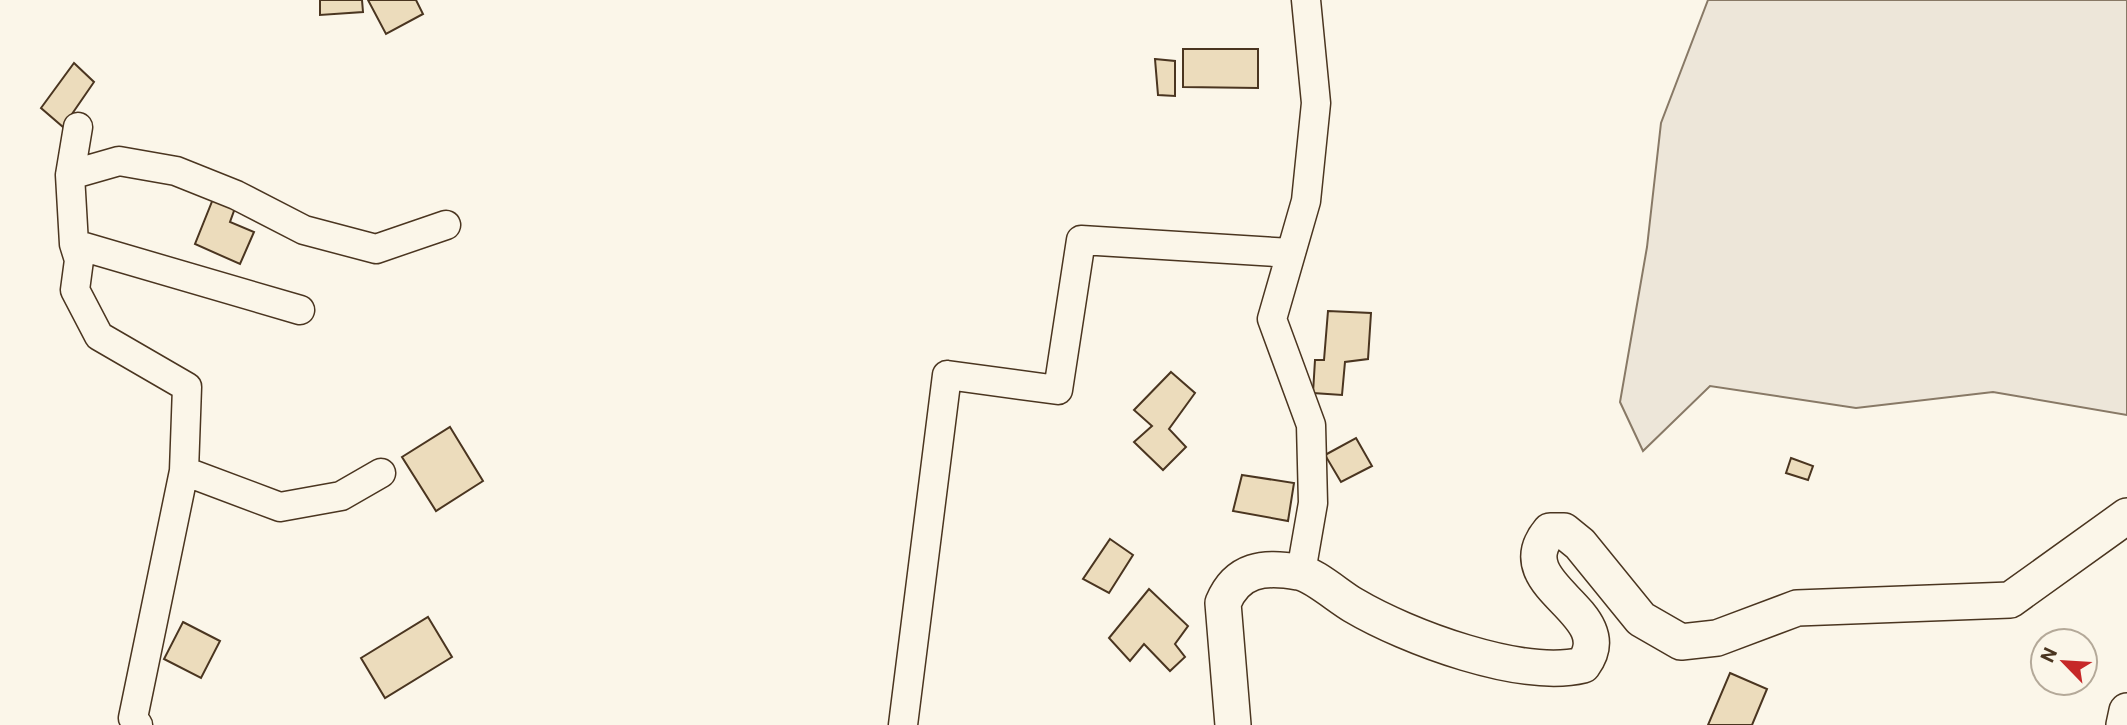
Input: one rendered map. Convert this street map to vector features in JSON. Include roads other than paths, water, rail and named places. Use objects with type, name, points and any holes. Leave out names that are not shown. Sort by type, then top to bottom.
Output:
[{"type":"street","points":[[1301,572],[1313,503],[1311,425],[1272,319],[1306,201],[1316,103],[1306,0]]},
{"type":"street","points":[[78,127],[70,175],[74,244],[79,260],[75,290],[99,336],[187,387],[184,471],[132,719],[138,725]]},
{"type":"street","points":[[70,175],[120,161],[176,171],[236,195],[304,230],[376,249],[446,225]]},
{"type":"street","points":[[903,725],[947,375],[1058,390],[1081,240],[1290,253]]},
{"type":"street","points":[[74,244],[300,310]]},
{"type":"street","points":[[184,471],[280,507],[341,496],[381,473]]},
{"type":"street","points":[[1233,725],[1223,603],[1230,585],[1243,575],[1254,572],[1301,572],[1355,606],[1422,639],[1478,655],[1561,671],[1583,666],[1592,648],[1591,629],[1544,578],[1539,564],[1542,540],[1550,531],[1564,531],[1580,544],[1641,619],[1681,642],[1717,638],[1797,608],[2010,600],[2127,516]]},
{"type":"street","points":[[2124,725],[2127,711]]}]
